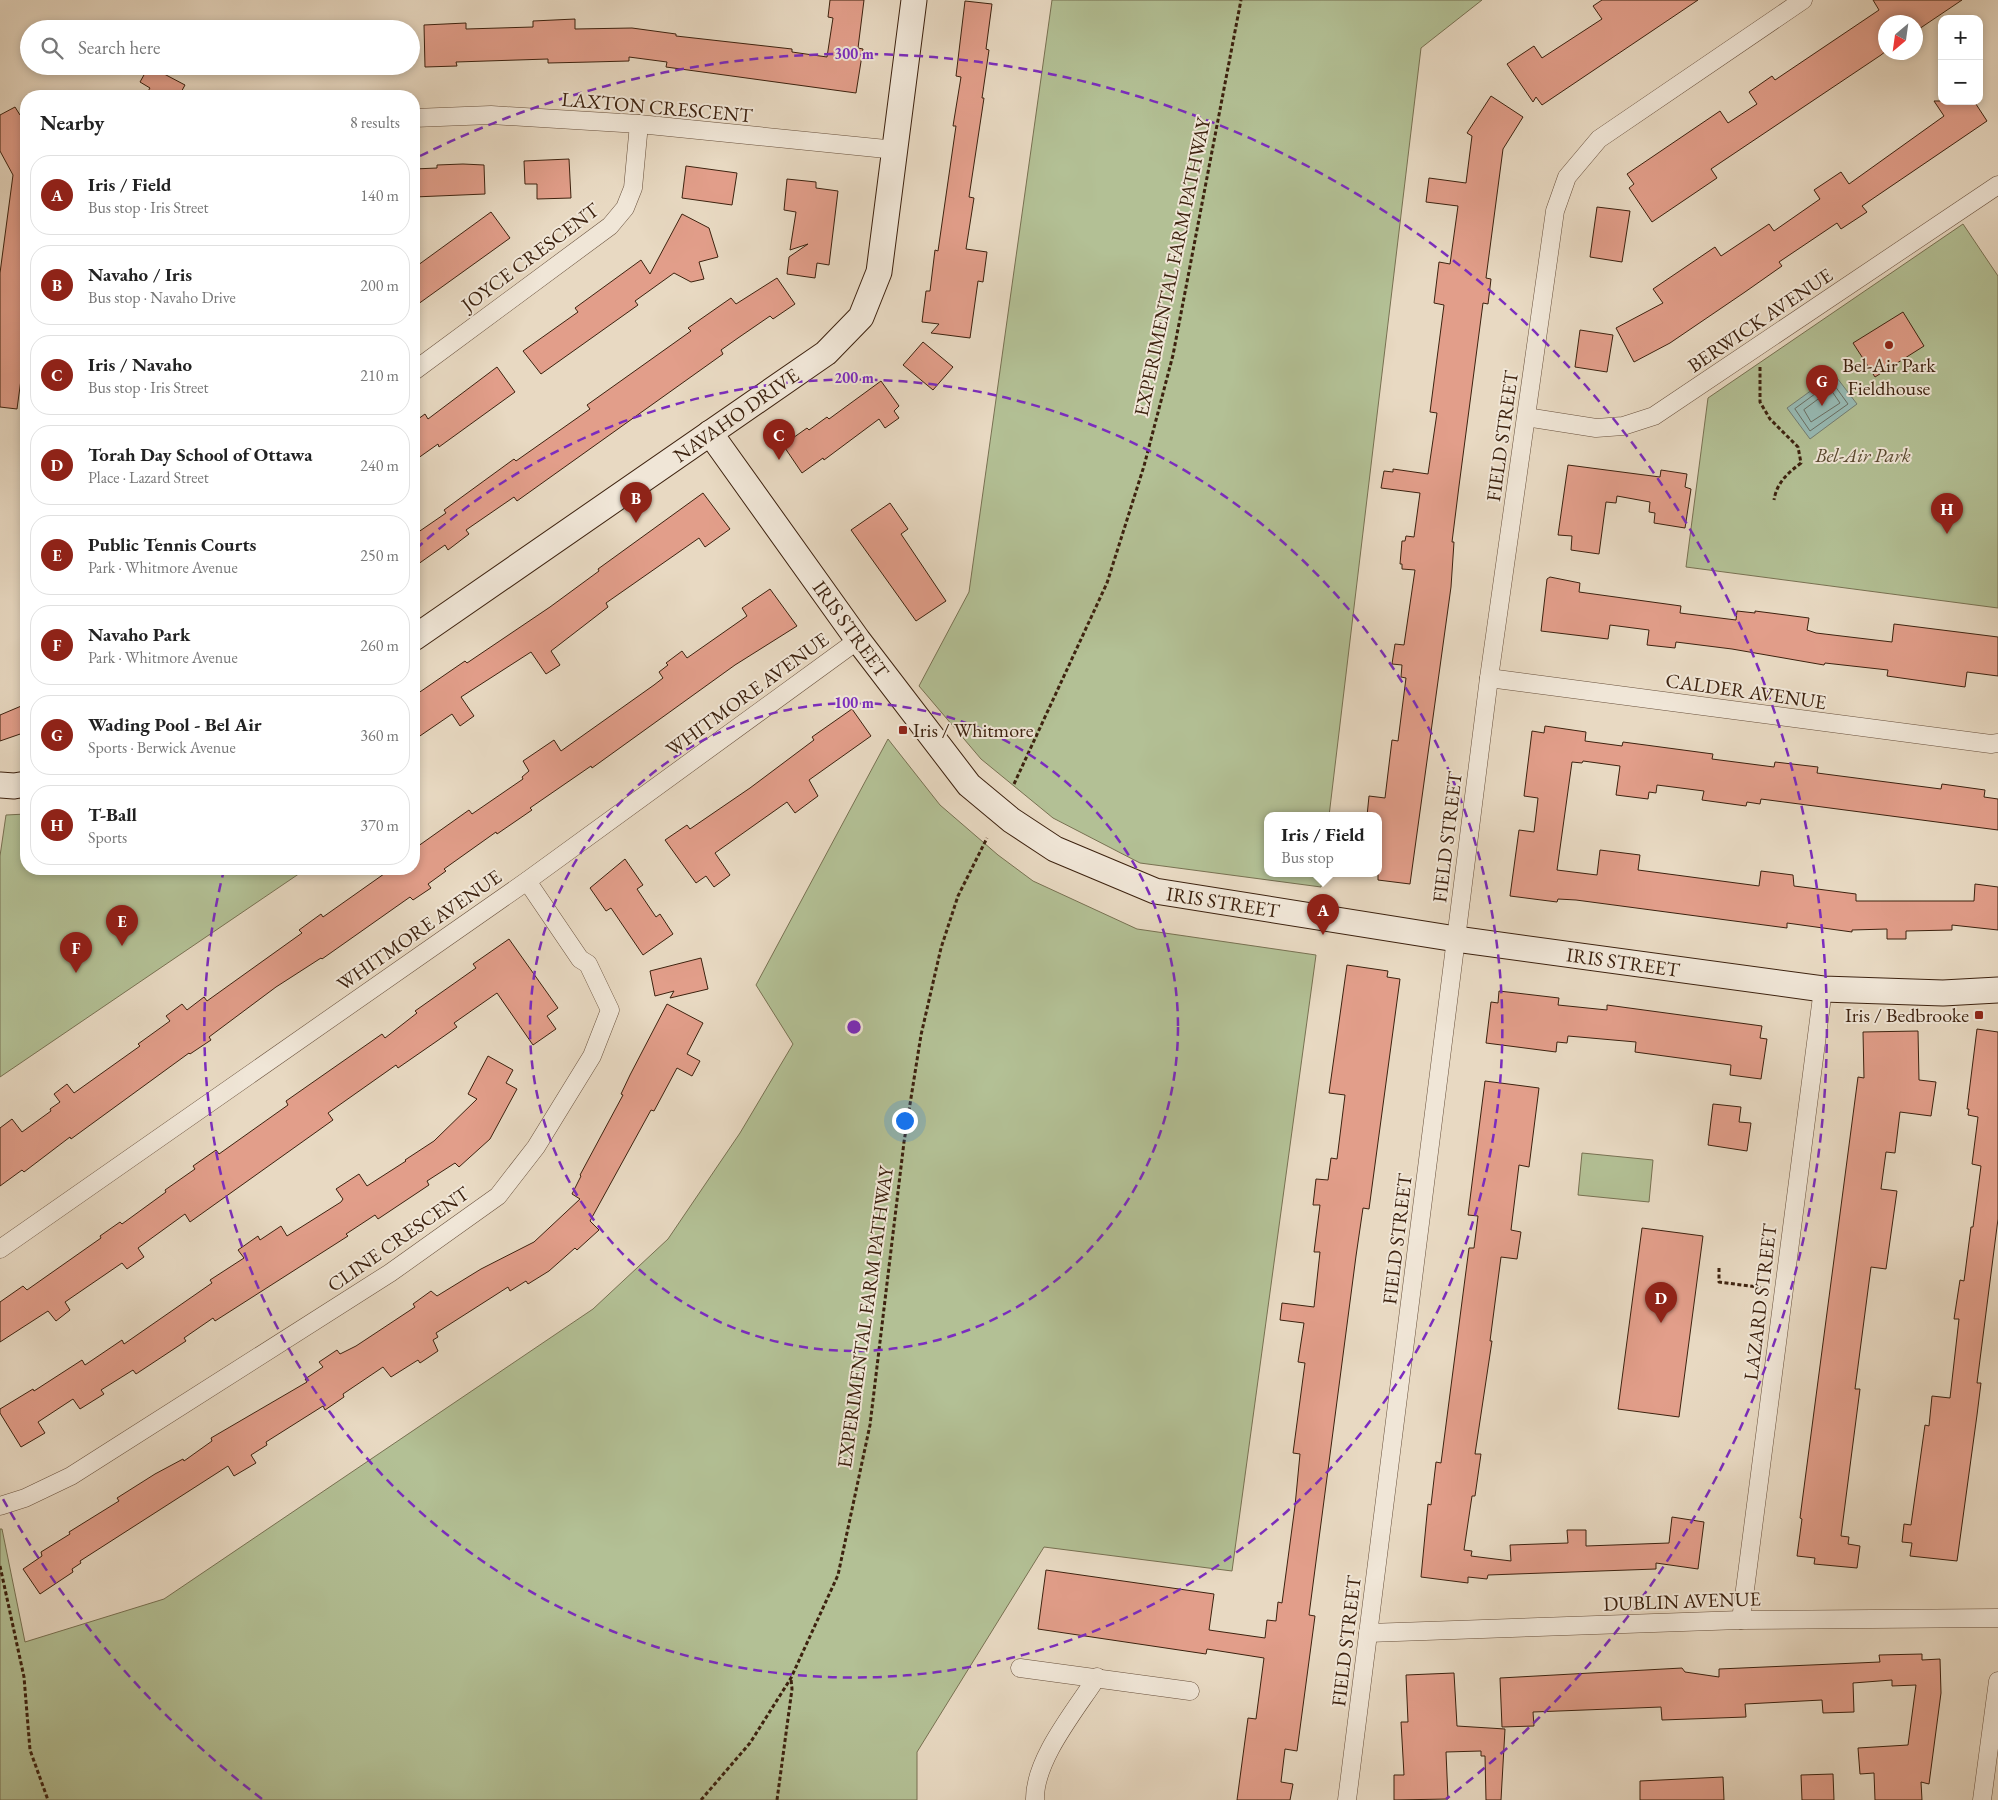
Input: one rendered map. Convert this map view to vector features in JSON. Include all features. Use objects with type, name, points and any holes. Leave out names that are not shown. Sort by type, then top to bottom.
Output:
[{"type":"street","name":"NAVAHO DRIVE","points":[[420,634],[826,353],[861,317],[879,272],[914,0]]},
{"type":"street","name":"FIELD STREET","points":[[1347,1800],[1489,678],[1555,211],[1567,176],[1599,139],[1803,0]]},
{"type":"street","name":"LAXTON CRESCENT","points":[[420,118],[491,115],[639,124],[896,150]]},
{"type":"street","name":"JOYCE CRESCENT","points":[[420,367],[610,226],[625,208],[632,188],[639,124]]},
{"type":"street","name":"BERWICK AVENUE","points":[[1526,417],[1596,428],[1622,426],[1654,416],[1998,185]]},
{"type":"street","name":"IRIS STREET","points":[[710,433],[858,640],[969,785],[1011,820],[1055,849],[1155,891],[1456,939],[1823,989],[1943,993],[1998,990]]},
{"type":"street","name":"WHITMORE AVENUE","points":[[0,1249],[527,881],[858,640]]},
{"type":"street","name":"CALDER AVENUE","points":[[1489,678],[1991,744],[1998,743]]},
{"type":"street","points":[[0,785],[20,785]]},
{"type":"street","name":"CLINE CRESCENT","points":[[0,1506],[25,1498],[71,1476],[390,1273],[498,1196],[536,1147],[587,1064],[610,1010],[588,964],[580,959],[527,881]]},
{"type":"street","name":"LAZARD STREET","points":[[1741,1620],[1823,989]]},
{"type":"street","name":"DUBLIN AVENUE","points":[[1368,1633],[1741,1620],[1998,1618]]},
{"type":"street","points":[[1020,1668],[1190,1692]]},
{"type":"street","points":[[1035,1800],[1034,1788],[1042,1763],[1097,1678]]},
{"type":"street","points":[[1982,1800],[1998,1680]]},
{"type":"path","name":"EXPERIMENTAL FARM PATHWAY","points":[[1014,784],[1107,583],[1144,466],[1173,356],[1240,0]]},
{"type":"path","points":[[1759,347],[1760,402],[1770,419],[1798,447],[1801,462],[1786,474],[1776,489],[1774,500]]},
{"type":"path","name":"EXPERIMENTAL FARM PATHWAY","points":[[701,1800],[750,1743],[791,1678],[838,1575],[870,1425],[904,1142],[921,1034],[942,948],[958,896],[987,838]]},
{"type":"path","points":[[1719,1268],[1719,1282],[1783,1290]]},
{"type":"path","points":[[0,1566],[24,1677],[30,1750],[48,1800]]},
{"type":"path","points":[[777,1800],[792,1689],[791,1678]]},
{"type":"green space","points":[[1052,0],[1482,0],[1421,48],[1329,812],[1264,812],[1264,877],[1323,877],[1321,887],[1140,863],[1053,818],[981,759],[919,686],[969,592]]},
{"type":"green space","name":"Bel-Air Park","points":[[1963,224],[1998,276],[1998,608],[1686,567],[1708,398]]},
{"type":"green space","points":[[888,739],[940,805],[998,855],[1033,881],[1137,929],[1316,955],[1232,1571],[1044,1547],[917,1752],[917,1800],[0,1800],[0,1529],[2,1529],[25,1642],[164,1599],[593,1309],[668,1239],[740,1133],[793,1044],[756,985]]},
{"type":"green space","points":[[20,814],[20,875],[297,875],[0,1077],[0,856],[6,815]]},
{"type":"green space","points":[[1582,1153],[1653,1160],[1649,1202],[1578,1195]]},
{"type":"water","points":[[1834,374],[1857,404],[1810,439],[1787,408]]},
{"type":"building","points":[[830,0],[864,0],[858,48],[863,49],[856,93],[666,67],[667,62],[629,57],[629,61],[548,63],[548,59],[456,62],[457,66],[425,67],[424,25],[466,23],[466,29],[533,27],[533,21],[575,19],[575,29],[632,28],[676,34],[676,36],[792,49],[792,52],[827,57],[833,18],[828,17]]},
{"type":"building","points":[[1602,0],[1698,0],[1542,105],[1536,97],[1533,102],[1507,64],[1534,46],[1542,58],[1602,19],[1593,6]]},
{"type":"building","points":[[1873,0],[1962,0],[1923,26],[1923,15],[1878,15],[1878,57],[1711,169],[1717,178],[1652,222],[1629,188],[1634,184],[1627,174],[1720,111],[1728,123],[1757,104],[1749,92],[1772,76],[1775,80],[1879,10]]},
{"type":"building","points":[[965,1],[992,4],[986,49],[989,50],[982,98],[984,98],[969,197],[974,198],[966,249],[987,252],[983,282],[978,281],[970,338],[931,333],[939,324],[922,322],[926,291],[930,291],[935,250],[938,251],[956,126],[953,126],[961,77],[956,76]]},
{"type":"building","points":[[144,75],[166,75],[185,85],[182,90],[149,90],[150,88],[140,82]]},
{"type":"building","points":[[1491,96],[1523,117],[1503,149],[1486,278],[1491,279],[1488,304],[1483,303],[1452,542],[1454,542],[1451,587],[1410,884],[1378,880],[1378,877],[1382,877],[1382,812],[1367,812],[1369,796],[1385,798],[1392,740],[1398,741],[1406,678],[1401,677],[1402,665],[1392,664],[1395,644],[1404,645],[1415,570],[1402,569],[1402,564],[1400,564],[1402,541],[1405,541],[1406,536],[1414,537],[1420,493],[1381,488],[1384,471],[1393,472],[1393,469],[1428,474],[1437,413],[1430,412],[1444,305],[1434,303],[1439,262],[1450,264],[1458,206],[1426,202],[1429,178],[1466,183],[1472,136],[1467,133]]},
{"type":"building","points":[[1934,101],[1938,101],[1938,105],[1977,105],[1987,121],[1862,206],[1867,212],[1841,229],[1837,223],[1779,262],[1782,266],[1745,292],[1670,343],[1634,362],[1616,328],[1663,303],[1653,289],[1715,247],[1721,256],[1769,224],[1774,231],[1820,199],[1814,190],[1841,172],[1849,184],[1944,116]]},
{"type":"building","points":[[15,107],[20,115],[20,387],[17,409],[0,407],[0,273],[13,175],[0,151],[0,115]]},
{"type":"building","points":[[569,159],[571,198],[537,199],[537,184],[525,184],[524,161]]},
{"type":"building","points":[[437,165],[484,165],[485,194],[420,197],[420,169],[437,168]]},
{"type":"building","points":[[686,166],[737,173],[732,205],[682,198]]},
{"type":"building","points":[[787,179],[816,182],[816,188],[838,191],[829,265],[817,263],[815,278],[787,274],[789,257],[808,244],[790,250],[796,212],[784,210]]},
{"type":"building","points":[[1597,207],[1630,211],[1622,262],[1590,257]]},
{"type":"building","points":[[491,212],[510,238],[420,303],[420,264]]},
{"type":"building","points":[[682,214],[709,228],[718,257],[699,262],[704,279],[691,282],[674,273],[635,301],[638,305],[541,374],[523,351],[578,312],[575,308],[641,260],[650,274]]},
{"type":"building","points":[[777,278],[795,304],[773,319],[770,316],[721,350],[723,354],[517,501],[514,497],[466,530],[469,534],[448,550],[445,545],[420,563],[420,531],[446,513],[444,510],[514,459],[516,461],[590,409],[587,405],[691,331],[688,328],[731,298],[736,304]]},
{"type":"building","name":"Bel-Air Park Fieldhouse","points":[[1903,312],[1924,346],[1875,377],[1853,343]]},
{"type":"building","points":[[1580,330],[1613,335],[1607,372],[1575,367]]},
{"type":"building","points":[[923,342],[953,367],[933,390],[903,365]]},
{"type":"building","points":[[497,367],[515,392],[439,447],[438,444],[420,457],[420,418],[425,414],[428,419]]},
{"type":"building","points":[[881,381],[899,406],[894,411],[899,418],[885,428],[879,419],[824,460],[823,458],[802,473],[783,445],[807,428],[809,430],[827,417],[829,419]]},
{"type":"building","points":[[1568,465],[1660,477],[1661,470],[1687,474],[1685,487],[1691,489],[1685,528],[1654,523],[1655,513],[1649,512],[1650,502],[1617,496],[1616,503],[1606,502],[1599,554],[1571,550],[1572,536],[1558,535]]},
{"type":"building","points":[[703,493],[730,529],[705,547],[699,538],[606,603],[608,607],[551,651],[560,665],[546,674],[531,652],[461,697],[474,716],[460,726],[452,714],[420,736],[420,692],[465,661],[467,663],[550,607],[599,571],[598,569]]},
{"type":"building","points":[[890,503],[908,529],[901,534],[946,601],[916,621],[851,530]]},
{"type":"building","points":[[1550,577],[1580,583],[1579,592],[1681,606],[1680,613],[1736,620],[1737,611],[1755,613],[1755,611],[1809,618],[1807,630],[1816,633],[1892,642],[1894,624],[1998,637],[1998,676],[1967,672],[1965,687],[1887,676],[1888,670],[1825,663],[1824,665],[1732,649],[1676,642],[1675,648],[1647,645],[1649,630],[1610,625],[1608,639],[1541,631],[1547,579]]},
{"type":"building","points":[[770,589],[797,626],[735,665],[592,768],[591,766],[530,808],[532,810],[497,834],[496,832],[444,869],[446,871],[428,884],[431,888],[413,900],[410,897],[322,959],[276,987],[209,1037],[211,1040],[189,1053],[71,1139],[70,1137],[24,1172],[22,1170],[0,1186],[0,1128],[12,1119],[22,1132],[60,1102],[54,1094],[67,1084],[74,1093],[140,1046],[138,1044],[170,1021],[166,1016],[182,1004],[187,1010],[204,997],[207,1001],[302,933],[299,930],[321,914],[323,917],[382,875],[420,875],[420,845],[469,810],[472,814],[523,779],[522,777],[529,771],[523,761],[554,740],[561,751],[654,685],[663,678],[659,672],[668,665],[666,663],[682,651],[687,658],[747,616],[742,608]]},
{"type":"building","points":[[20,707],[20,734],[0,741],[0,715]]},
{"type":"building","points":[[852,709],[871,736],[809,780],[818,796],[795,813],[787,802],[715,853],[730,875],[714,887],[706,876],[696,883],[665,840],[687,825],[690,829],[750,788],[814,740],[812,737]]},
{"type":"building","points":[[1545,726],[1586,732],[1585,741],[1622,746],[1623,742],[1713,754],[1712,759],[1774,767],[1775,762],[1818,767],[1817,773],[1941,789],[1942,784],[1985,790],[1984,797],[1998,799],[1998,830],[1761,799],[1760,804],[1747,802],[1746,806],[1702,800],[1704,791],[1657,785],[1656,793],[1649,792],[1648,799],[1616,795],[1620,766],[1583,761],[1582,763],[1572,762],[1557,870],[1597,875],[1600,850],[1640,855],[1638,870],[1759,886],[1761,871],[1793,875],[1794,886],[1856,894],[1856,901],[1974,901],[1975,884],[1998,887],[1998,930],[1952,925],[1952,930],[1906,931],[1906,939],[1887,939],[1887,929],[1852,930],[1852,932],[1787,923],[1787,928],[1576,900],[1558,899],[1557,902],[1510,896],[1519,830],[1534,832],[1538,798],[1524,796],[1532,731],[1544,733]]},
{"type":"building","points":[[625,859],[643,885],[637,889],[656,917],[660,914],[673,934],[643,955],[611,908],[606,911],[590,888]]},
{"type":"building","points":[[509,939],[558,1008],[547,1016],[556,1029],[533,1045],[497,993],[454,1023],[457,1027],[398,1068],[396,1065],[328,1113],[333,1120],[190,1222],[185,1214],[138,1248],[144,1257],[127,1269],[122,1263],[65,1302],[70,1310],[56,1321],[48,1311],[0,1342],[0,1302],[23,1286],[27,1290],[101,1238],[100,1236],[120,1222],[122,1224],[166,1192],[165,1190],[195,1169],[193,1166],[216,1150],[219,1154],[288,1105],[286,1101],[382,1034],[385,1038],[417,1013],[415,1011],[476,968],[473,964]]},
{"type":"building","points":[[701,958],[708,989],[670,998],[674,991],[655,996],[650,971]]},
{"type":"building","points":[[1347,965],[1388,971],[1387,977],[1400,979],[1369,1209],[1363,1208],[1356,1256],[1309,1615],[1315,1616],[1297,1751],[1285,1749],[1281,1782],[1293,1784],[1290,1800],[1237,1800],[1248,1718],[1256,1719],[1264,1658],[1207,1649],[1206,1654],[1038,1629],[1046,1570],[1214,1594],[1209,1630],[1265,1638],[1267,1620],[1276,1621],[1278,1602],[1282,1603],[1295,1506],[1300,1454],[1293,1453],[1305,1363],[1298,1362],[1304,1323],[1280,1320],[1282,1303],[1314,1307],[1320,1252],[1314,1252],[1320,1205],[1313,1205],[1316,1179],[1328,1180],[1331,1158],[1337,1159],[1345,1095],[1329,1093]]},
{"type":"building","points":[[1499,991],[1559,998],[1558,1005],[1607,1010],[1607,1005],[1762,1026],[1760,1038],[1767,1039],[1761,1079],[1730,1075],[1731,1065],[1635,1052],[1636,1042],[1568,1036],[1567,1043],[1557,1042],[1556,1052],[1486,1043],[1491,1002],[1498,1003]]},
{"type":"building","points":[[667,1004],[703,1023],[687,1054],[700,1061],[692,1076],[677,1068],[654,1111],[651,1110],[590,1221],[599,1230],[577,1250],[575,1248],[549,1271],[528,1284],[526,1281],[510,1291],[508,1287],[436,1333],[438,1337],[433,1340],[438,1351],[420,1363],[418,1360],[391,1377],[383,1367],[343,1394],[344,1397],[325,1410],[323,1406],[266,1442],[267,1445],[251,1455],[256,1463],[234,1476],[228,1466],[80,1561],[81,1563],[72,1569],[73,1572],[40,1594],[23,1569],[42,1556],[41,1552],[119,1501],[117,1498],[155,1474],[183,1459],[184,1461],[212,1441],[211,1438],[307,1382],[305,1379],[323,1367],[319,1362],[337,1350],[340,1354],[356,1346],[415,1307],[413,1304],[431,1291],[437,1296],[481,1269],[534,1242],[580,1199],[572,1194],[580,1175],[623,1095],[621,1094],[630,1075]]},
{"type":"building","points":[[1977,1029],[1998,1032],[1998,1219],[1977,1383],[1981,1383],[1957,1561],[1910,1556],[1912,1543],[1902,1542],[1904,1524],[1911,1525],[1925,1425],[1929,1426],[1932,1396],[1950,1398],[1959,1319],[1954,1319],[1960,1280],[1964,1281],[1981,1166],[1972,1164],[1978,1117],[1968,1115],[1969,1109],[1967,1109]]},
{"type":"building","points":[[1918,1031],[1919,1080],[1936,1082],[1931,1116],[1900,1112],[1895,1153],[1886,1152],[1881,1189],[1897,1191],[1886,1269],[1871,1267],[1855,1389],[1860,1389],[1841,1536],[1849,1537],[1848,1544],[1860,1546],[1857,1568],[1814,1564],[1815,1558],[1797,1556],[1802,1519],[1800,1518],[1858,1077],[1864,1078],[1863,1032]]},
{"type":"building","points":[[488,1056],[513,1070],[506,1083],[517,1089],[490,1139],[459,1167],[455,1163],[427,1181],[429,1185],[378,1219],[375,1215],[346,1234],[348,1236],[215,1321],[213,1318],[184,1338],[186,1341],[136,1374],[133,1370],[101,1390],[104,1394],[80,1409],[73,1399],[38,1422],[45,1433],[21,1447],[0,1413],[0,1409],[33,1389],[34,1391],[82,1360],[85,1365],[122,1340],[124,1344],[212,1283],[210,1280],[244,1258],[238,1250],[258,1236],[260,1240],[281,1226],[287,1236],[341,1202],[343,1199],[336,1189],[359,1174],[367,1186],[434,1141],[477,1099],[468,1094]]},
{"type":"building","points":[[1485,1081],[1539,1088],[1529,1167],[1519,1165],[1511,1230],[1521,1232],[1517,1259],[1501,1257],[1490,1341],[1492,1341],[1475,1454],[1481,1454],[1475,1496],[1472,1496],[1464,1550],[1472,1551],[1471,1556],[1511,1561],[1510,1545],[1568,1543],[1567,1530],[1586,1530],[1586,1546],[1669,1543],[1672,1517],[1704,1522],[1698,1569],[1656,1563],[1656,1569],[1488,1575],[1487,1579],[1468,1577],[1468,1583],[1421,1577],[1428,1504],[1431,1505],[1436,1462],[1441,1463],[1469,1248],[1474,1248],[1478,1216],[1468,1215]]},
{"type":"building","points":[[1713,1104],[1741,1107],[1739,1122],[1751,1123],[1747,1151],[1708,1145]]},
{"type":"building","points":[[1642,1228],[1703,1236],[1679,1417],[1618,1409]]},
{"type":"building","points":[[1922,1654],[1922,1660],[1940,1659],[1941,1693],[1929,1784],[1921,1782],[1922,1800],[1875,1800],[1874,1773],[1860,1774],[1858,1748],[1908,1745],[1916,1685],[1892,1686],[1892,1680],[1853,1683],[1854,1712],[1823,1713],[1822,1700],[1745,1704],[1746,1717],[1662,1720],[1661,1707],[1533,1712],[1534,1726],[1502,1727],[1500,1678],[1682,1668],[1685,1672],[1719,1677],[1719,1669],[1880,1662],[1879,1655]]},
{"type":"building","points":[[1454,1673],[1457,1726],[1505,1729],[1501,1800],[1486,1800],[1485,1756],[1481,1756],[1481,1751],[1446,1752],[1448,1799],[1394,1800],[1394,1775],[1404,1775],[1401,1722],[1408,1722],[1406,1675]]},
{"type":"building","points":[[1833,1774],[1834,1800],[1802,1800],[1801,1775]]},
{"type":"building","points":[[1723,1777],[1724,1800],[1640,1800],[1640,1781]]},
{"type":"place","name":"Bel-Air Park Fieldhouse","points":[[1889,345]]},
{"type":"place","name":"Wading Pool - Bel Air","points":[[1822,406]]},
{"type":"place","name":"Iris / Navaho","points":[[779,460]]},
{"type":"place","name":"Navaho / Iris","points":[[636,523]]},
{"type":"place","name":"T-Ball","points":[[1947,534]]},
{"type":"place","name":"Iris / Whitmore","points":[[903,730]]},
{"type":"place","name":"Iris / Field","points":[[1323,935]]},
{"type":"place","name":"Public Tennis Courts","points":[[122,946]]},
{"type":"place","name":"Navaho Park","points":[[76,973]]},
{"type":"place","name":"Iris / Bedbrooke","points":[[1979,1015]]},
{"type":"place","name":"Torah Day School of Ottawa","points":[[1661,1323]]}]
